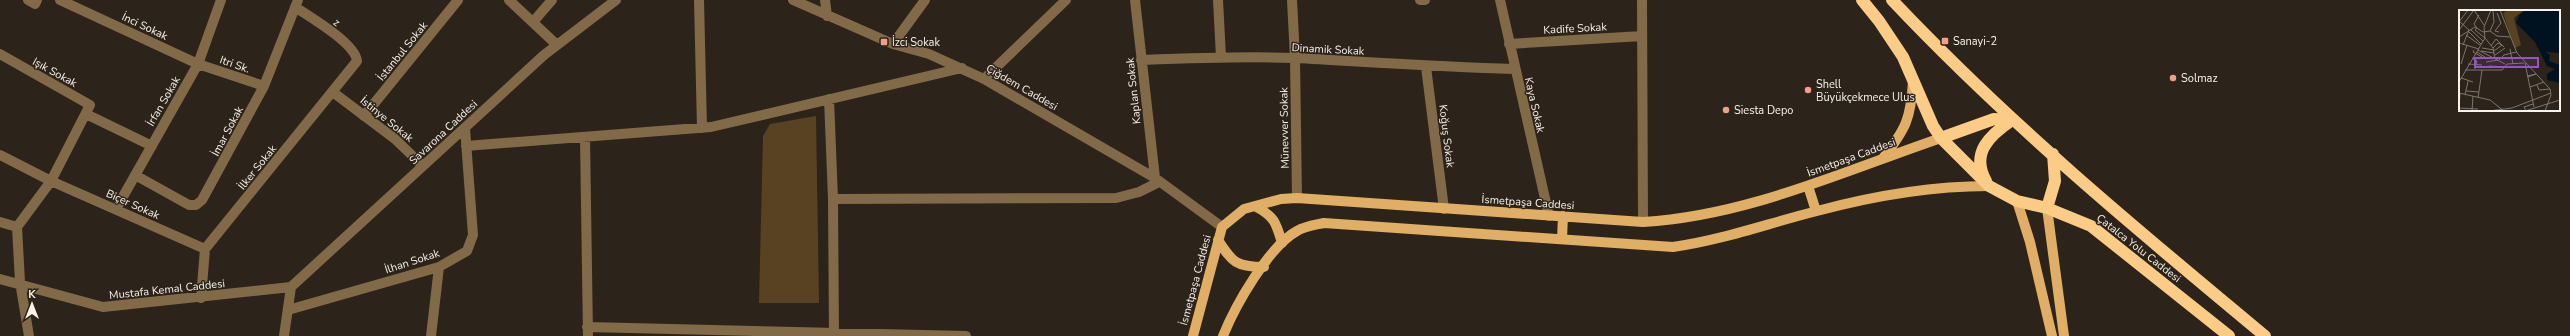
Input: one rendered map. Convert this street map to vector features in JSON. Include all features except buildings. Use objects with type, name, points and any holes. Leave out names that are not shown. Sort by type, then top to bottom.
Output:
[{"type":"highway","name":"Çatalca Yolu Caddesi","points":[[1862,0],[1899,51],[1922,104],[1941,138],[1989,186],[2017,201],[2047,208],[2092,226],[2229,336]]},
{"type":"highway","name":"Çatalca Yolu Caddesi","points":[[1892,0],[1931,41],[2012,120],[2053,154],[2125,220],[2265,336]]},
{"type":"highway","points":[[1941,138],[1994,119],[2012,120]]},
{"type":"highway","points":[[1989,186],[1982,174],[1979,160],[1983,146],[1993,133],[2012,120]]},
{"type":"highway","points":[[2047,208],[2055,181],[2053,154]]},
{"type":"main road","points":[[1883,158],[1900,135],[1909,119],[1913,81]]},
{"type":"main road","name":"İsmetpaşa Caddesi","points":[[1192,336],[1222,227],[1235,215],[1255,206],[1281,199],[1297,198],[1643,222],[1699,215],[1742,206],[1808,186],[1941,138]]},
{"type":"main road","points":[[1808,186],[1816,211]]},
{"type":"main road","points":[[1223,336],[1240,300],[1282,243],[1297,231],[1324,223],[1673,246],[1713,241],[1816,211],[1912,191],[1963,186],[1989,186]]},
{"type":"main road","points":[[2017,201],[2030,242],[2052,336]]},
{"type":"main road","points":[[1255,206],[1269,214],[1277,225],[1282,243]]},
{"type":"main road","points":[[2047,208],[2064,336]]},
{"type":"main road","points":[[1562,239],[1564,216]]},
{"type":"main road","points":[[1218,240],[1230,258],[1238,265],[1264,267]]},
{"type":"street","name":"İnci Sokak","points":[[60,0],[198,64]]},
{"type":"street","name":"İrfan Sokak","points":[[116,209],[198,64],[221,0]]},
{"type":"street","name":"İstanbul Sokak","points":[[364,116],[457,0]]},
{"type":"street","points":[[509,0],[557,45]]},
{"type":"street","points":[[533,22],[552,0]]},
{"type":"street","name":"Savarona Caddesi","points":[[291,288],[557,45],[616,0]]},
{"type":"street","points":[[699,0],[702,128]]},
{"type":"street","name":"Çiğdem Caddesi","points":[[793,0],[893,44],[929,54],[984,79],[1157,180],[1222,227]]},
{"type":"street","points":[[825,0],[827,16]]},
{"type":"street","points":[[893,44],[925,0]]},
{"type":"street","points":[[984,79],[1066,0]]},
{"type":"street","name":"Kaplan Sokak","points":[[1135,0],[1141,60],[1157,180]]},
{"type":"street","points":[[1218,0],[1221,57]]},
{"type":"street","name":"Münevver Sokak","points":[[1292,0],[1295,58],[1297,198]]},
{"type":"street","points":[[1420,0],[1425,0]]},
{"type":"street","name":"Kaya Sokak","points":[[1500,0],[1514,69],[1549,216]]},
{"type":"street","points":[[1642,0],[1643,222]]},
{"type":"street","name":"z","points":[[296,4],[350,48],[357,56],[357,61]]},
{"type":"street","name":"İmar Sokak","points":[[135,175],[178,200],[189,205],[196,205],[221,168],[264,86],[296,4]]},
{"type":"street","name":"Kadife Sokak","points":[[1509,44],[1642,36]]},
{"type":"street","name":"Işık Sokak","points":[[0,54],[90,105],[86,114]]},
{"type":"street","name":"Dinamik Sokak","points":[[1141,60],[1221,57],[1295,58],[1426,67],[1514,69]]},
{"type":"street","name":"İlker Sokak","points":[[205,250],[334,92],[357,61]]},
{"type":"street","name":"Itri Sk.","points":[[198,64],[264,86]]},
{"type":"street","name":"Koğuş Sokak","points":[[1426,67],[1444,208]]},
{"type":"street","points":[[466,146],[702,128],[962,68]]},
{"type":"street","name":"İstinye Sokak","points":[[334,92],[395,139],[423,166]]},
{"type":"street","points":[[829,99],[833,199],[834,334]]},
{"type":"street","points":[[29,336],[20,282],[17,227],[51,181],[86,114],[152,146]]},
{"type":"street","name":"İlhan Sokak","points":[[288,310],[439,267],[467,251],[473,235],[465,128]]},
{"type":"street","points":[[585,137],[588,332],[966,336]]},
{"type":"street","name":"Biçer Sokak","points":[[0,155],[51,181],[205,250]]},
{"type":"street","points":[[833,199],[1116,198],[1139,192],[1157,180]]},
{"type":"street","points":[[0,222],[17,227]]},
{"type":"street","points":[[201,298],[205,250]]},
{"type":"street","points":[[431,336],[439,267]]},
{"type":"street","name":"Mustafa Kemal Caddesi","points":[[0,279],[20,282],[103,307],[291,288]]},
{"type":"street","points":[[284,336],[291,288]]},
{"type":"shaded area","points":[[816,116],[819,303],[759,303],[763,136],[770,124]]},
{"type":"place","name":"Sanayi-2","points":[[1945,41]]},
{"type":"place","name":"İzci Sokak","points":[[884,42]]},
{"type":"place","name":"Solmaz","points":[[2173,78]]},
{"type":"place","name":"Shell Büyükçekmece Ulus","points":[[1808,90]]},
{"type":"place","name":"Siesta Depo","points":[[1726,110]]}]
